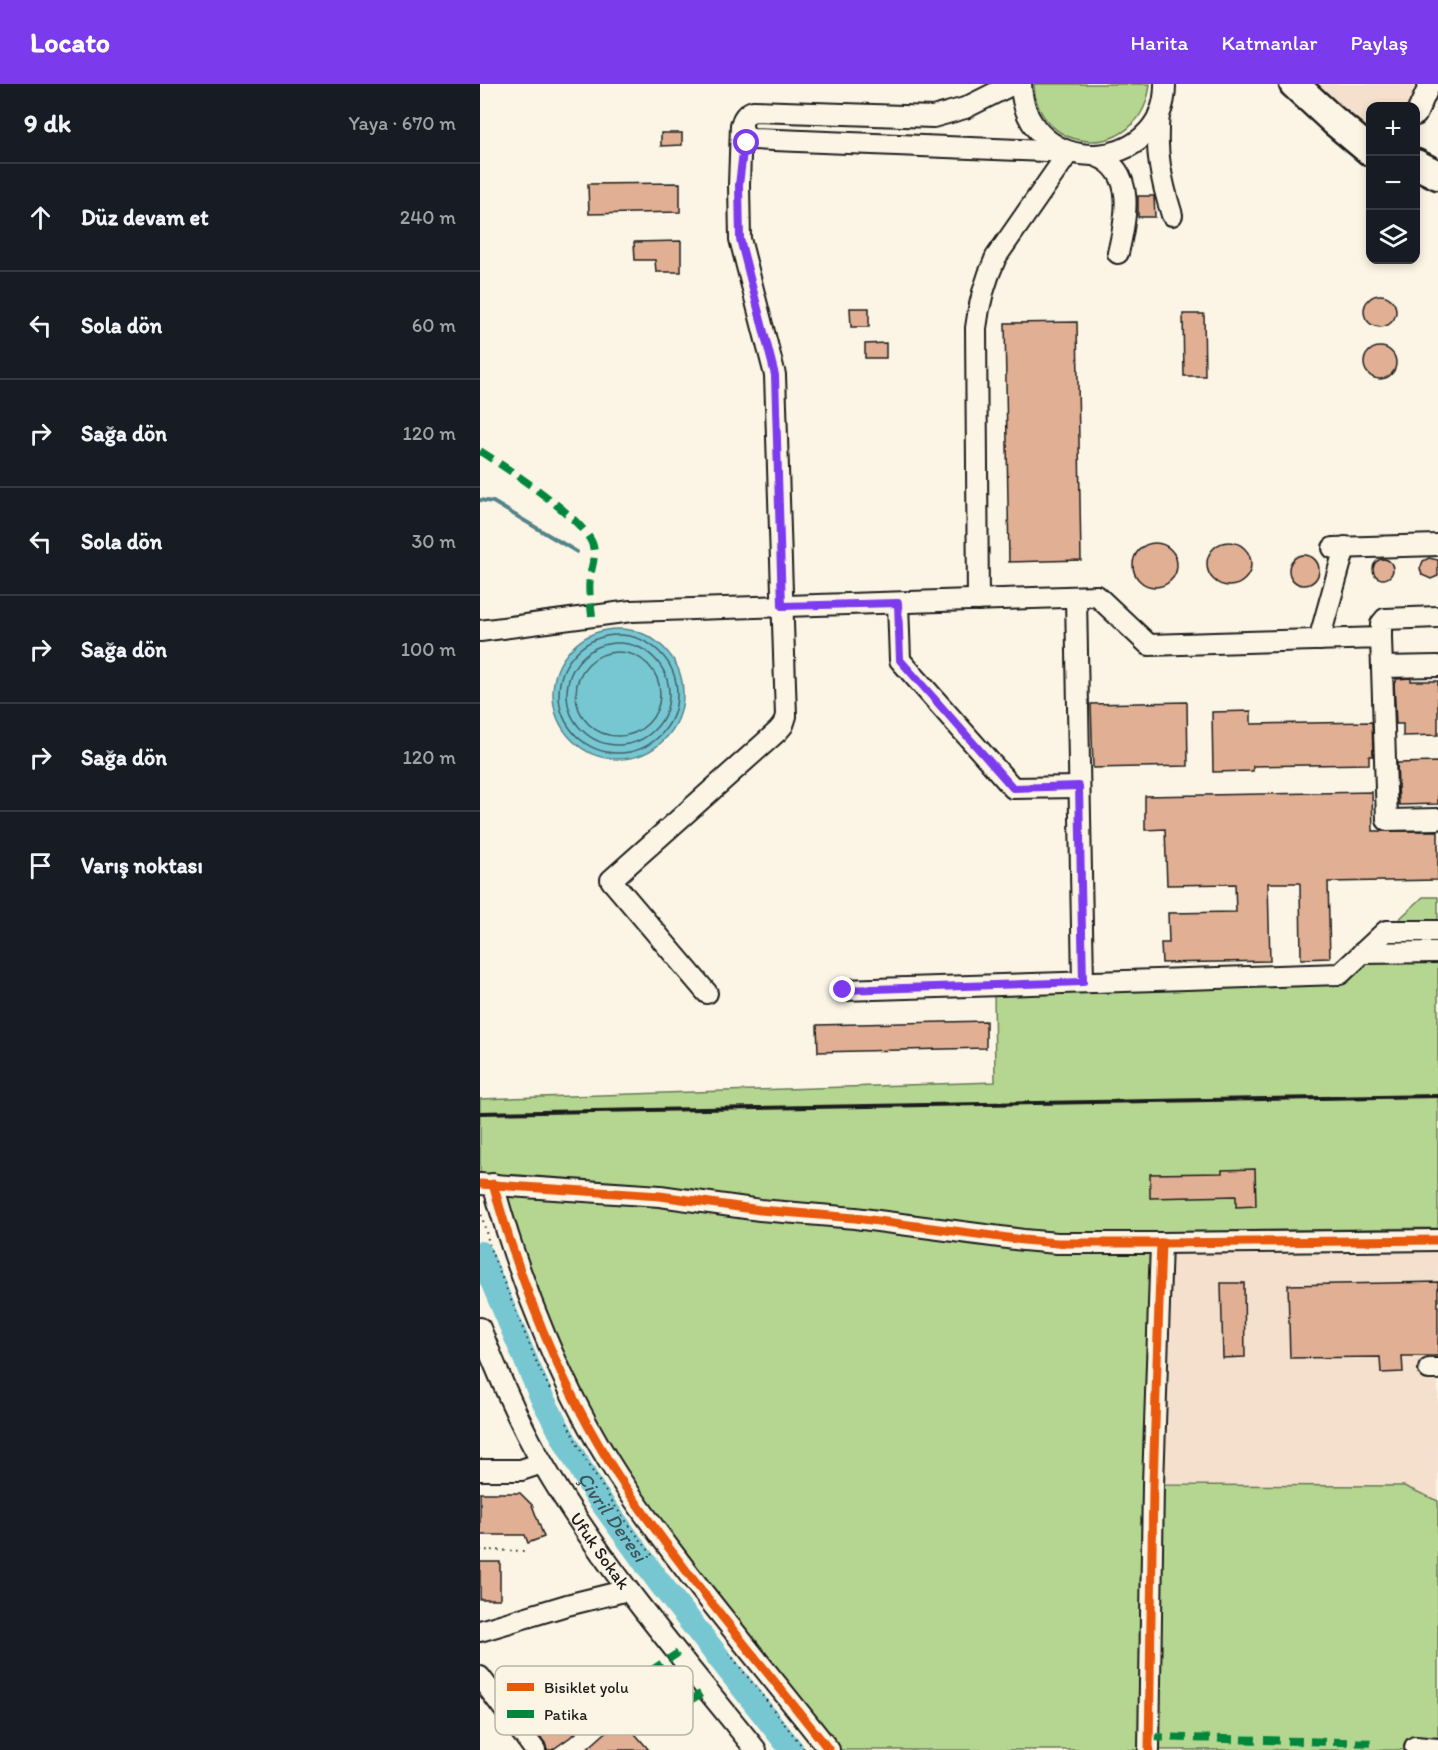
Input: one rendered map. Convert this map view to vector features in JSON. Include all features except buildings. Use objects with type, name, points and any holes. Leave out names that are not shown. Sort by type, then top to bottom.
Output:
[{"type":"highway","points":[[1294,84],[1366,147]]},
{"type":"highway","points":[[1311,84],[1366,132]]},
{"type":"highway","points":[[1420,166],[1438,175]]},
{"type":"highway","points":[[1420,179],[1438,188]]},
{"type":"street","points":[[707,993],[611,880],[778,731],[786,716],[775,375],[740,239],[739,185],[743,152],[747,143],[743,118],[747,113],[753,111],[933,117],[965,108],[1013,84]]},
{"type":"street","points":[[1021,84],[1025,106],[1037,129],[1057,147],[1069,152]]},
{"type":"street","points":[[1165,84],[1157,131],[1158,161],[1172,215]]},
{"type":"street","points":[[1420,106],[1430,84]]},
{"type":"street","points":[[1096,156],[1115,152],[1133,144],[1152,126],[1159,114]]},
{"type":"street","points":[[747,132],[1069,152],[1096,156],[1107,160],[1116,169],[1122,181],[1125,211],[1124,229],[1118,253]]},
{"type":"street","points":[[978,600],[976,328],[978,309],[996,257],[1069,152]]},
{"type":"street","points":[[1319,640],[1339,547],[1438,545]]},
{"type":"street","points":[[480,631],[631,611],[1098,596],[1149,645],[1381,638]]},
{"type":"street","points":[[1076,597],[1083,982]]},
{"type":"street","points":[[898,603],[900,660],[1013,788],[1079,786]]},
{"type":"street","points":[[1438,617],[1385,619],[1381,624],[1387,820],[1438,819]]},
{"type":"street","points":[[1382,667],[1438,666]]},
{"type":"street","points":[[843,990],[1340,974],[1386,931],[1438,931]]},
{"type":"street","points":[[1362,953],[1438,952]]},
{"type":"street","points":[[829,1750],[649,1521],[612,1465],[567,1384],[542,1328],[487,1184],[660,1196],[1023,1240],[1068,1243],[1438,1240]]},
{"type":"street","points":[[660,1196],[713,1195],[856,1207],[1057,1232],[1438,1228]]},
{"type":"street","points":[[1149,1750],[1153,1497],[1161,1243]]},
{"type":"street","name":"Ufuk Sokak","points":[[480,1328],[515,1410],[542,1463],[569,1507],[628,1590],[689,1666]]},
{"type":"street","points":[[480,1470],[521,1470],[542,1463]]},
{"type":"street","points":[[480,1631],[567,1605],[628,1590]]},
{"type":"street","name":"Ufuk Sokak","points":[[693,1671],[756,1750]]},
{"type":"street","points":[[480,1677],[495,1697]]},
{"type":"street","points":[[524,1735],[535,1750]]},
{"type":"street","points":[[1415,1747],[1438,1749]]},
{"type":"path","points":[[480,1550],[524,1551]]},
{"type":"shaded area","points":[[1311,84],[1430,84],[1419,102],[1366,102],[1366,132]]},
{"type":"shaded area","points":[[1438,1240],[1438,1501],[1404,1486],[1153,1485],[1161,1243]]},
{"type":"green space","points":[[1034,84],[1150,84],[1143,110],[1129,128],[1110,138],[1090,141],[1069,137],[1052,126],[1039,108]]},
{"type":"green space","points":[[1423,897],[1438,897],[1438,1228],[1161,1232],[1153,1485],[1404,1486],[1438,1501],[1438,1750],[829,1750],[617,1474],[505,1228],[480,1184],[480,1099],[995,1082],[994,985],[1340,974]]},
{"type":"water","points":[[618,629],[643,634],[664,648],[678,669],[683,694],[678,719],[664,740],[643,754],[618,759],[593,754],[572,740],[558,719],[553,694],[558,669],[572,648],[593,634]]},
{"type":"waterway","points":[[480,500],[493,502],[577,552]]},
{"type":"waterway","name":"Çivril Deresi","points":[[480,1253],[541,1396],[594,1492],[659,1582],[792,1750]]},
{"type":"railway","points":[[480,1113],[1438,1096]]},
{"type":"marked path","points":[[480,451],[544,495],[576,522],[587,535],[594,550],[589,588],[592,616]]},
{"type":"marked path","points":[[658,1666],[678,1653]]},
{"type":"marked path","points":[[693,1698],[707,1690]]},
{"type":"marked path","points":[[1149,1737],[1377,1743]]},
{"type":"cycle path","points":[[480,1184],[660,1196],[760,1210],[855,1218],[1057,1243],[1438,1240]]},
{"type":"cycle path","points":[[493,1184],[516,1259],[545,1335],[561,1372],[598,1443],[618,1476],[668,1547],[829,1750]]},
{"type":"cycle path","points":[[1149,1750],[1153,1485],[1161,1243]]},
{"type":"route","points":[[747,143],[743,152],[739,185],[740,239],[775,375],[782,606],[898,603],[900,660],[1013,788],[1079,786],[1083,982],[843,990]]}]
